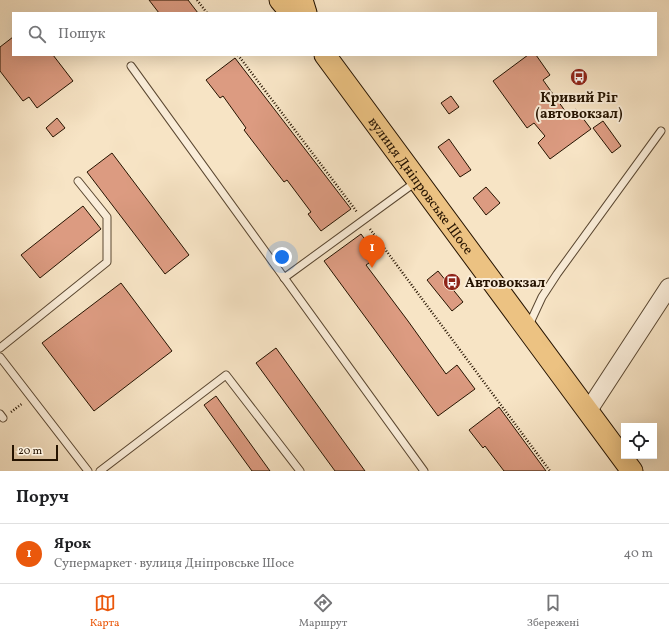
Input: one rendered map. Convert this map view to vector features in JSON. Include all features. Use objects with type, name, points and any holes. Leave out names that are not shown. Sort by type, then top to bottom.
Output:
[{"type":"main road","points":[[280,0],[290,12]]},
{"type":"main road","points":[[302,0],[306,12]]},
{"type":"main road","name":"вулиця Дніпровське Шосе","points":[[326,56],[632,471]]},
{"type":"street","points":[[588,411],[669,287]]},
{"type":"lane","points":[[131,66],[424,471]]},
{"type":"lane","points":[[527,329],[542,297],[557,274],[661,131]]},
{"type":"lane","points":[[284,278],[417,180]]},
{"type":"lane","points":[[0,348],[107,262],[107,217],[78,181]]},
{"type":"lane","points":[[0,357],[88,471]]},
{"type":"lane","points":[[100,471],[226,375],[300,471]]},
{"type":"path","points":[[197,0],[206,12]]},
{"type":"path","points":[[239,56],[550,471]]},
{"type":"path","points":[[1,416],[31,397]]},
{"type":"building","points":[[149,0],[188,0],[197,12],[158,12]]},
{"type":"building","points":[[12,38],[12,56],[54,56],[73,81],[37,108],[29,97],[23,101],[0,71],[0,47]]},
{"type":"building","points":[[527,56],[537,56],[550,75],[543,80],[568,115],[576,109],[591,129],[550,159],[538,143],[545,136],[534,123],[527,128],[493,81]]},
{"type":"building","points":[[235,58],[351,209],[321,231],[308,214],[311,212],[287,180],[284,182],[244,130],[246,128],[223,96],[220,98],[206,80]]},
{"type":"building","points":[[451,96],[459,107],[449,114],[441,103]]},
{"type":"building","points":[[57,118],[65,128],[53,137],[46,128]]},
{"type":"building","points":[[603,121],[621,146],[612,153],[593,128]]},
{"type":"building","points":[[449,139],[471,170],[460,177],[438,147]]},
{"type":"building","points":[[112,153],[189,255],[165,274],[87,172]]},
{"type":"building","points":[[486,187],[500,203],[486,215],[473,198]]},
{"type":"building","points":[[83,206],[101,229],[40,278],[21,255]]},
{"type":"building","points":[[361,234],[378,257],[366,265],[446,374],[457,365],[475,389],[438,416],[324,261]]},
{"type":"building","points":[[438,271],[463,302],[452,311],[427,280]]},
{"type":"building","points":[[121,283],[172,351],[94,411],[42,343]]},
{"type":"building","points":[[276,348],[365,471],[335,471],[256,363]]},
{"type":"building","points":[[216,396],[270,471],[252,471],[204,405]]},
{"type":"building","points":[[499,407],[546,471],[504,471],[485,446],[483,448],[469,430]]},
{"type":"place","name":"Кривий Ріг (автовокзал)","points":[[579,77]]},
{"type":"place","name":"Ярок","points":[[372,268]]},
{"type":"place","name":"Автовокзал","points":[[452,282]]}]
